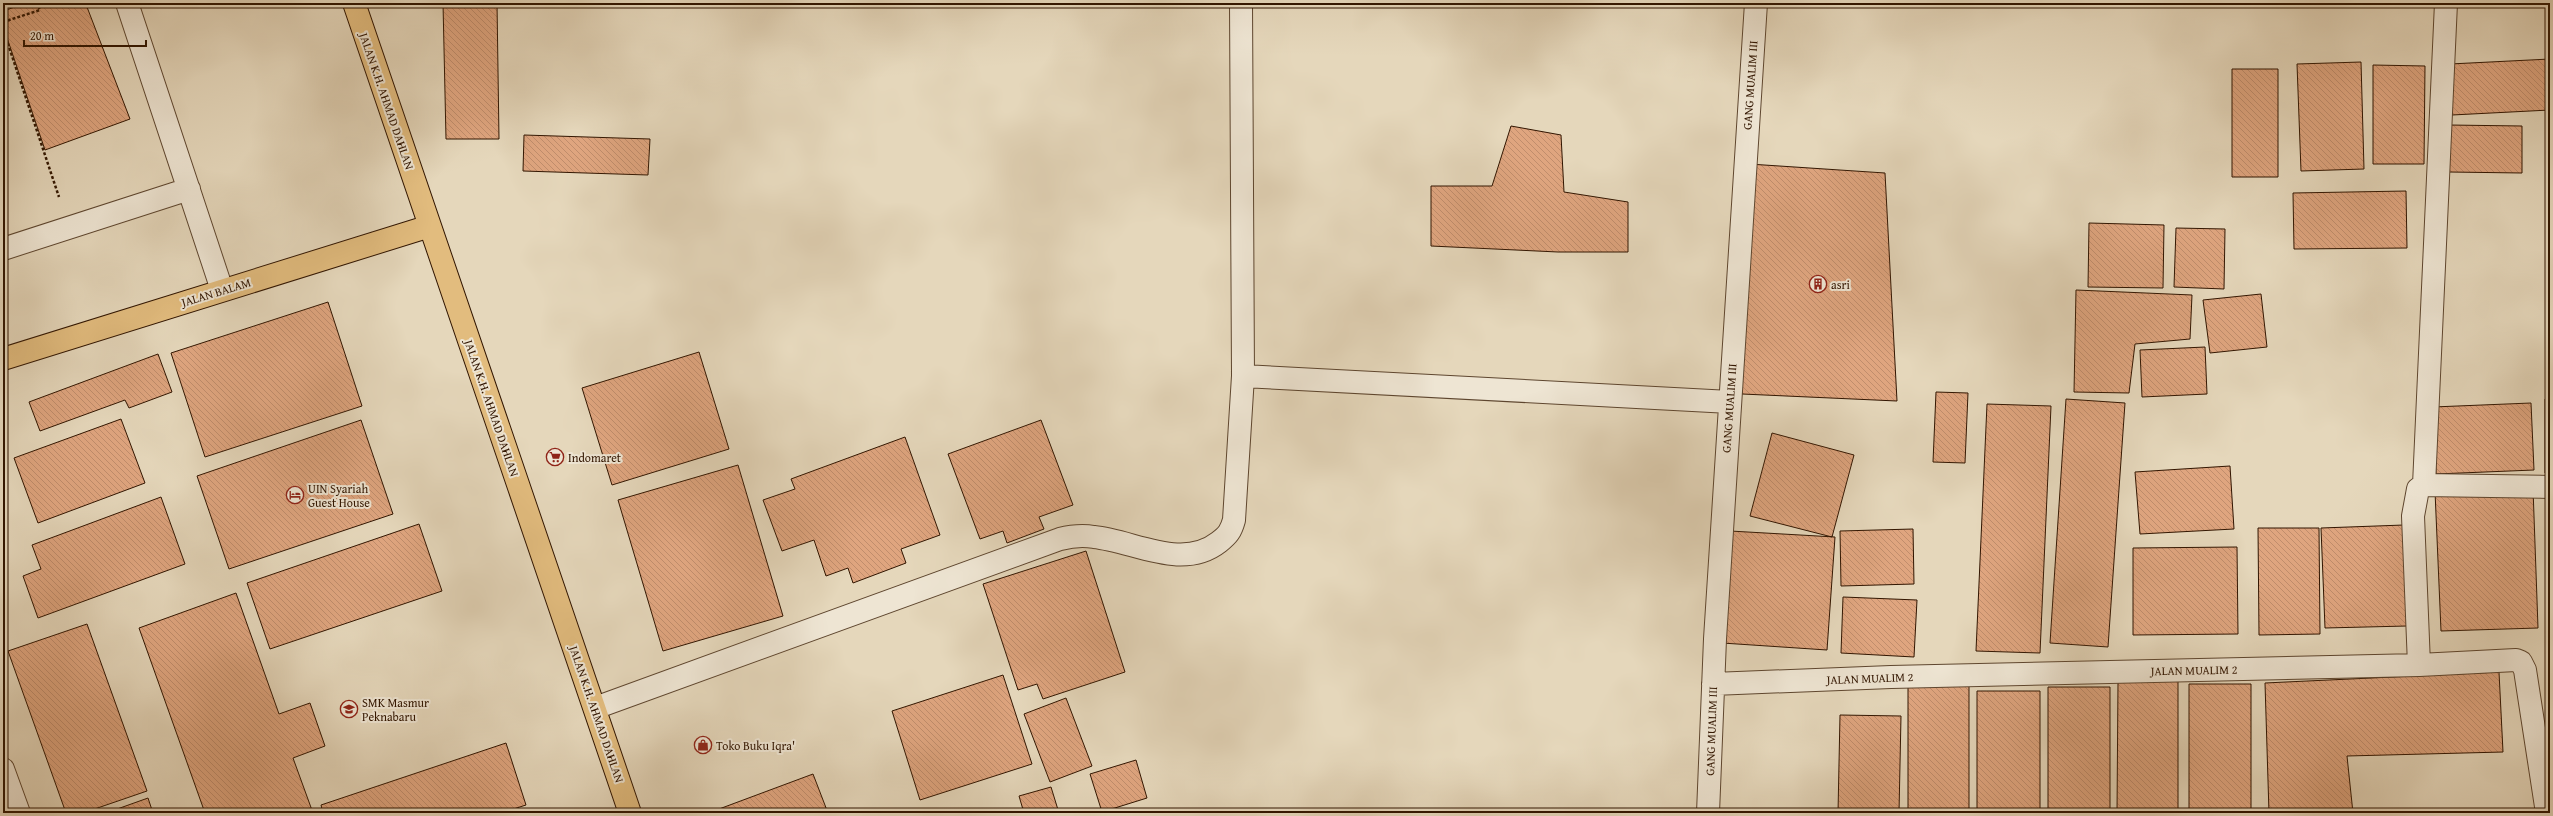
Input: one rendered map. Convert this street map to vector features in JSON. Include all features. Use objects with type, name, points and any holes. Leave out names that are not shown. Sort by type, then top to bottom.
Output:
[{"type":"main road","name":"JALAN K.H. AHMAD DAHLAN","points":[[354,3],[630,813]]},
{"type":"main road","name":"JALAN BALAM","points":[[3,359],[430,226]]},
{"type":"street","points":[[127,3],[222,290]]},
{"type":"street","points":[[595,708],[1060,539],[1076,535],[1096,537],[1155,552],[1185,554],[1204,552],[1231,533],[1234,520],[1243,376],[1241,3]]},
{"type":"street","name":"GANG MUALIM III","points":[[1708,813],[1713,684],[1756,3]]},
{"type":"street","points":[[2419,665],[2413,516],[2416,495],[2424,485],[2446,3]]},
{"type":"street","points":[[3,250],[189,189]]},
{"type":"street","points":[[1243,376],[1730,402]]},
{"type":"street","points":[[2424,485],[2550,487]]},
{"type":"street","name":"JALAN MUALIM 2","points":[[1713,684],[1891,677],[2419,665],[2510,659],[2521,662],[2525,670],[2547,813]]},
{"type":"street","points":[[3,769],[19,813]]},
{"type":"path","points":[[3,22],[40,10],[38,3]]},
{"type":"path","points":[[3,29],[70,228]]},
{"type":"building","points":[[27,3],[98,3],[87,7],[130,119],[45,150],[3,26],[3,11]]},
{"type":"building","points":[[443,3],[497,3],[499,139],[446,139]]},
{"type":"building","points":[[2550,59],[2550,110],[2452,115],[2450,64]]},
{"type":"building","points":[[2361,62],[2364,169],[2301,171],[2297,64]]},
{"type":"building","points":[[2373,65],[2425,66],[2424,164],[2373,164]]},
{"type":"building","points":[[2232,69],[2278,69],[2278,177],[2232,177]]},
{"type":"building","points":[[2449,125],[2522,126],[2522,173],[2449,172]]},
{"type":"building","points":[[1511,126],[1561,135],[1564,192],[1628,202],[1628,252],[1558,252],[1431,246],[1431,186],[1492,186]]},
{"type":"building","points":[[524,135],[650,139],[648,175],[523,171]]},
{"type":"building","name":"asri","points":[[1749,164],[1885,173],[1897,401],[1742,394]]},
{"type":"building","points":[[2406,191],[2407,248],[2294,249],[2293,193]]},
{"type":"building","points":[[2089,223],[2164,225],[2163,288],[2088,287]]},
{"type":"building","points":[[2176,228],[2225,229],[2224,289],[2174,287]]},
{"type":"building","points":[[2076,290],[2192,295],[2190,339],[2135,344],[2129,393],[2074,392]]},
{"type":"building","points":[[2261,294],[2267,347],[2210,353],[2203,300]]},
{"type":"building","points":[[328,302],[362,406],[205,457],[171,353]]},
{"type":"building","points":[[2205,347],[2207,394],[2142,397],[2140,350]]},
{"type":"building","points":[[699,352],[729,449],[612,485],[582,388]]},
{"type":"building","points":[[158,354],[172,392],[129,408],[125,400],[40,431],[29,402]]},
{"type":"building","points":[[1936,392],[1968,393],[1965,463],[1933,462]]},
{"type":"building","points":[[2066,399],[2125,403],[2108,647],[2050,643]]},
{"type":"building","points":[[2545,399],[2550,399],[2550,473],[2545,473]]},
{"type":"building","points":[[2531,403],[2534,470],[2436,474],[2433,407]]},
{"type":"building","points":[[1987,404],[2051,406],[2040,653],[1976,651]]},
{"type":"building","points":[[121,419],[145,483],[38,523],[14,458]]},
{"type":"building","name":"UIN Syariah Guest House","points":[[361,420],[393,514],[229,569],[197,476]]},
{"type":"building","points":[[1041,420],[1073,505],[1039,517],[1044,529],[1007,543],[1003,531],[980,539],[948,454]]},
{"type":"building","points":[[1772,433],[1854,455],[1832,537],[1750,516]]},
{"type":"building","points":[[905,437],[940,535],[901,549],[906,563],[853,583],[848,568],[826,576],[814,540],[782,551],[763,500],[795,489],[791,479]]},
{"type":"building","points":[[738,465],[783,616],[663,651],[618,500]]},
{"type":"building","points":[[2230,466],[2234,529],[2140,534],[2135,472]]},
{"type":"building","points":[[2533,488],[2538,628],[2441,631],[2435,491]]},
{"type":"building","points":[[161,497],[185,564],[38,618],[23,576],[41,569],[32,545]]},
{"type":"building","points":[[419,524],[442,591],[270,649],[247,583]]},
{"type":"building","points":[[2404,525],[2407,626],[2325,628],[2321,528]]},
{"type":"building","points":[[2258,528],[2319,528],[2320,634],[2259,635]]},
{"type":"building","points":[[1913,529],[1914,584],[1841,586],[1840,531]]},
{"type":"building","points":[[1730,531],[1835,537],[1827,650],[1722,643]]},
{"type":"building","points":[[2237,547],[2238,634],[2133,635],[2133,548]]},
{"type":"building","points":[[1086,551],[1125,672],[1043,699],[1037,684],[1018,690],[983,584]]},
{"type":"building","points":[[236,593],[279,714],[310,703],[325,746],[293,758],[313,813],[205,813],[139,628]]},
{"type":"building","points":[[1843,597],[1917,600],[1914,657],[1841,653]]},
{"type":"building","points":[[87,624],[147,791],[83,813],[66,813],[8,651]]},
{"type":"building","points":[[2499,672],[2503,752],[2347,756],[2353,813],[2269,813],[2265,683]]},
{"type":"building","points":[[1003,675],[1032,764],[920,800],[892,711]]},
{"type":"building","points":[[2118,681],[2178,681],[2178,813],[2117,813]]},
{"type":"building","points":[[2189,684],[2251,684],[2251,813],[2189,813]]},
{"type":"building","points":[[1908,685],[1969,685],[1969,813],[1908,813]]},
{"type":"building","points":[[2048,687],[2110,687],[2110,813],[2048,813]]},
{"type":"building","points":[[1977,691],[2040,691],[2040,813],[1977,813]]},
{"type":"building","points":[[1066,698],[1092,766],[1050,782],[1024,714]]},
{"type":"building","points":[[1840,715],[1901,716],[1899,813],[1838,813]]},
{"type":"building","points":[[506,743],[526,805],[501,813],[323,813],[321,805]]},
{"type":"building","points":[[1136,760],[1147,798],[1102,812],[1090,774]]},
{"type":"building","points":[[813,774],[828,813],[711,813],[711,812]]},
{"type":"building","points":[[1051,787],[1059,813],[1024,813],[1019,796]]},
{"type":"building","points":[[148,798],[153,813],[106,813]]},
{"type":"place","name":"asri","points":[[1818,284]]},
{"type":"place","name":"Indomaret","points":[[555,457]]},
{"type":"place","name":"UIN Syariah Guest House","points":[[295,495]]},
{"type":"place","name":"SMK Masmur Peknabaru","points":[[349,709]]},
{"type":"place","name":"Toko Buku Iqra'","points":[[703,745]]}]
